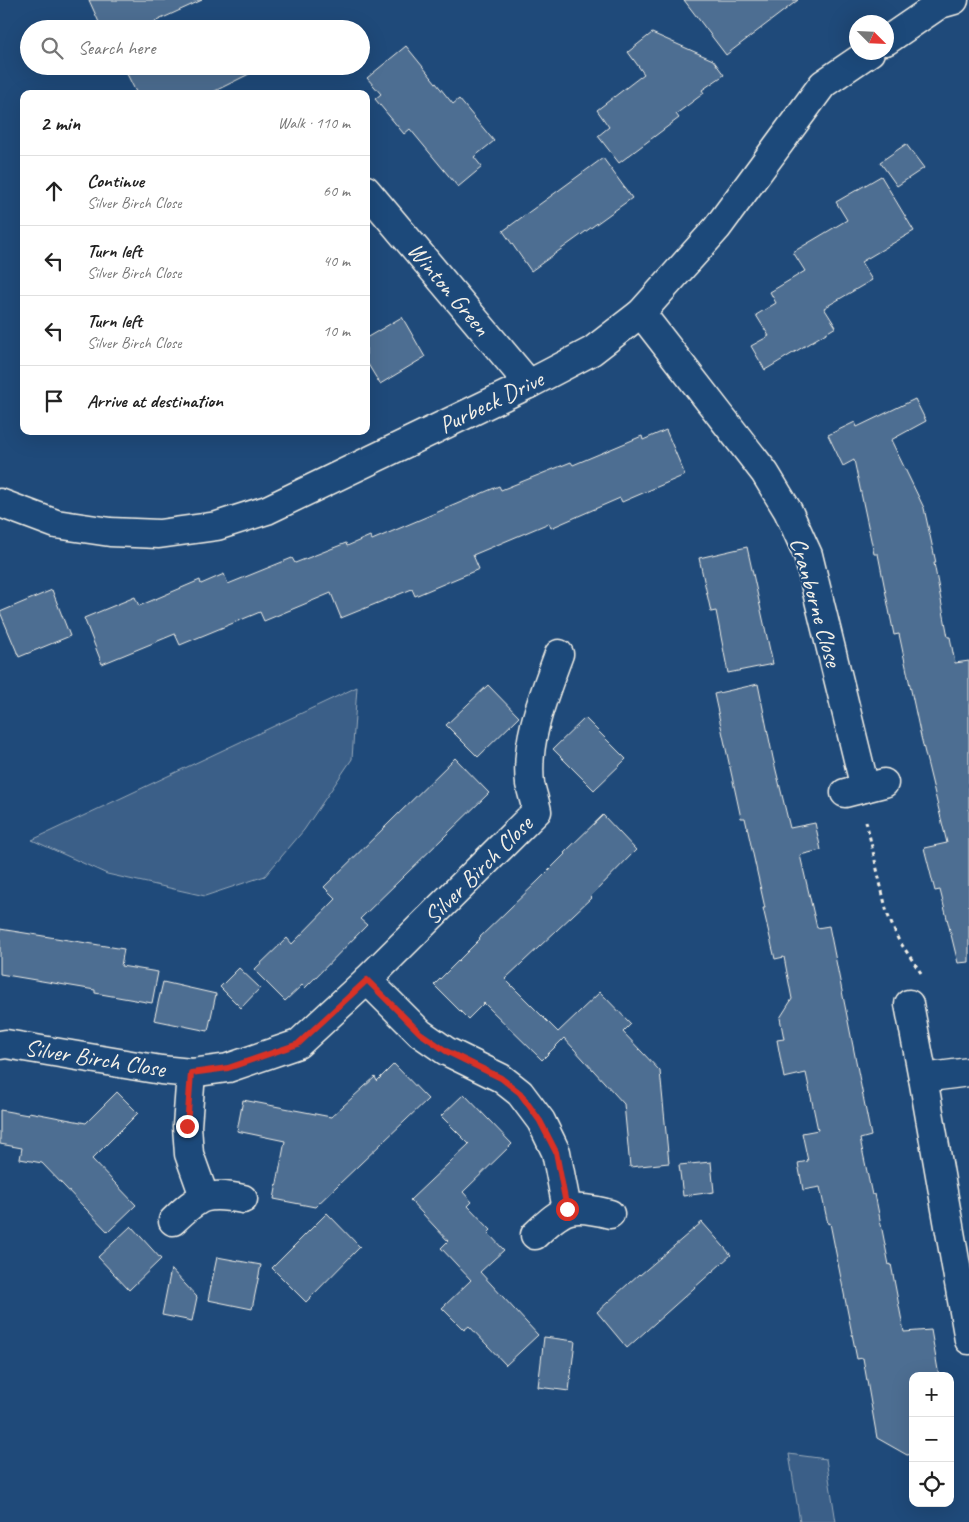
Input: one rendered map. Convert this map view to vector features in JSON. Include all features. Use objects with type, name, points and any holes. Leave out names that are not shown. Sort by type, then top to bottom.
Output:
[{"type":"street","points":[[894,36],[940,4],[954,0]]},
{"type":"street","name":"Purbeck Drive","points":[[0,503],[56,524],[110,532],[159,534],[217,526],[267,510],[530,384],[592,351],[641,313],[717,228],[823,84],[858,60]]},
{"type":"street","name":"Winton Green","points":[[370,197],[530,384]]},
{"type":"street","name":"Cranborne Close","points":[[641,313],[764,472],[788,511],[808,556],[865,788]]},
{"type":"street","name":"Silver Birch Close","points":[[0,1045],[6,1044],[161,1070],[191,1073],[228,1068],[298,1044],[367,980],[537,811],[530,786],[529,760],[537,713],[559,654]]},
{"type":"street","points":[[367,980],[420,1033],[446,1051],[501,1078],[520,1093],[540,1121],[556,1152],[567,1209]]},
{"type":"street","points":[[908,1004],[923,1078],[962,1341]]},
{"type":"street","points":[[923,1078],[969,1072]]},
{"type":"street","name":"Silver Birch Close","points":[[191,1073],[187,1126],[188,1154],[204,1196]]},
{"type":"street","points":[[174,1221],[190,1204],[204,1196],[220,1194],[243,1199]]},
{"type":"street","points":[[535,1235],[550,1220],[567,1209],[588,1208],[610,1214]]},
{"type":"path","points":[[865,788],[865,815],[887,913],[898,939],[927,981],[908,1004]]},
{"type":"shaded area","points":[[357,687],[352,759],[304,830],[265,876],[205,896],[107,874],[32,840]]},
{"type":"shaded area","points":[[789,1454],[826,1459],[836,1522],[800,1522]]},
{"type":"building","points":[[89,0],[202,0],[159,20],[98,20]]},
{"type":"building","points":[[684,0],[798,0],[726,55]]},
{"type":"building","points":[[652,33],[713,60],[724,75],[702,90],[704,93],[676,114],[679,118],[619,163],[598,136],[609,127],[597,110],[644,74],[628,52]]},
{"type":"building","points":[[406,46],[453,104],[459,99],[494,141],[474,157],[482,167],[458,187],[410,129],[404,134],[375,99],[381,94],[367,78]]},
{"type":"building","points":[[128,75],[247,75],[217,90],[135,90]]},
{"type":"building","points":[[906,144],[924,168],[897,186],[880,162]]},
{"type":"building","points":[[603,158],[632,198],[531,271],[503,231]]},
{"type":"building","points":[[881,176],[914,231],[861,262],[872,280],[824,308],[836,327],[765,370],[751,346],[769,336],[756,315],[776,303],[770,292],[805,271],[793,252],[847,220],[836,202]]},
{"type":"building","points":[[402,317],[425,357],[380,384],[370,368],[370,336]]},
{"type":"building","points":[[915,399],[926,421],[891,440],[924,508],[936,563],[934,563],[948,637],[950,637],[955,663],[969,661],[969,962],[958,963],[940,890],[935,891],[924,848],[947,843],[921,737],[899,634],[894,635],[878,554],[874,554],[854,460],[843,466],[828,435],[855,422],[857,427]]},
{"type":"building","points":[[666,430],[685,475],[622,502],[620,498],[551,528],[549,523],[473,555],[479,569],[415,596],[412,589],[341,618],[331,593],[264,621],[260,612],[180,645],[175,634],[102,664],[84,618],[135,597],[139,606],[200,580],[201,584],[224,574],[228,584],[292,558],[295,563],[346,543],[347,546],[370,536],[372,540],[499,486],[501,490],[571,462],[573,465],[642,436],[643,440]]},
{"type":"building","points":[[747,547],[773,664],[728,673],[716,611],[711,612],[699,558]]},
{"type":"building","points":[[52,590],[70,636],[19,657],[0,612]]},
{"type":"building","points":[[758,684],[790,828],[815,823],[821,850],[800,855],[817,928],[829,926],[871,1136],[860,1139],[872,1195],[875,1194],[904,1332],[931,1330],[938,1372],[909,1372],[909,1455],[877,1438],[863,1358],[857,1359],[830,1223],[828,1224],[820,1187],[803,1190],[798,1163],[808,1161],[802,1133],[818,1130],[806,1073],[784,1078],[777,1040],[784,1039],[780,1018],[792,999],[784,957],[775,959],[745,818],[741,818],[714,694]]},
{"type":"building","points":[[488,685],[519,717],[478,757],[446,725]]},
{"type":"building","points":[[585,718],[626,759],[594,790],[553,749]]},
{"type":"building","points":[[455,758],[489,793],[360,919],[367,925],[305,988],[302,985],[285,1001],[254,970],[287,938],[292,944],[336,899],[324,887]]},
{"type":"building","points":[[603,815],[636,850],[591,898],[505,979],[558,1032],[600,992],[631,1024],[623,1032],[660,1071],[669,1163],[630,1167],[624,1104],[564,1038],[542,1060],[484,1003],[468,1019],[434,985]]},
{"type":"building","points":[[0,929],[124,949],[121,966],[158,972],[152,1003],[95,993],[95,990],[0,974]]},
{"type":"building","points":[[239,968],[260,988],[241,1008],[220,987]]},
{"type":"building","points":[[163,982],[216,994],[208,1031],[154,1020]]},
{"type":"building","points":[[394,1064],[428,1099],[315,1207],[274,1199],[285,1141],[237,1131],[243,1100],[331,1117],[375,1077],[377,1081]]},
{"type":"building","points":[[117,1092],[138,1113],[92,1159],[136,1205],[108,1232],[42,1163],[20,1159],[22,1148],[0,1144],[0,1110],[28,1115],[29,1112],[86,1123]]},
{"type":"building","points":[[464,1094],[512,1144],[463,1192],[472,1202],[468,1206],[491,1230],[488,1233],[504,1250],[480,1272],[538,1335],[506,1365],[469,1326],[464,1330],[442,1308],[471,1280],[441,1248],[448,1241],[410,1200],[469,1144],[441,1116]]},
{"type":"building","points":[[711,1162],[714,1192],[683,1196],[679,1165]]},
{"type":"building","points":[[327,1213],[360,1247],[306,1302],[272,1268]]},
{"type":"building","points":[[702,1222],[731,1255],[627,1348],[597,1312],[639,1274]]},
{"type":"building","points":[[131,1226],[161,1259],[129,1290],[98,1257]]},
{"type":"building","points":[[217,1257],[261,1265],[252,1309],[208,1300]]},
{"type":"building","points":[[171,1269],[197,1297],[192,1321],[162,1315]]},
{"type":"building","points":[[544,1337],[575,1341],[569,1391],[538,1387]]},
{"type":"route","points":[[187,1126],[191,1073],[228,1068],[298,1044],[367,980],[420,1033],[446,1051],[501,1078],[520,1093],[540,1121],[556,1152],[567,1209]]}]
